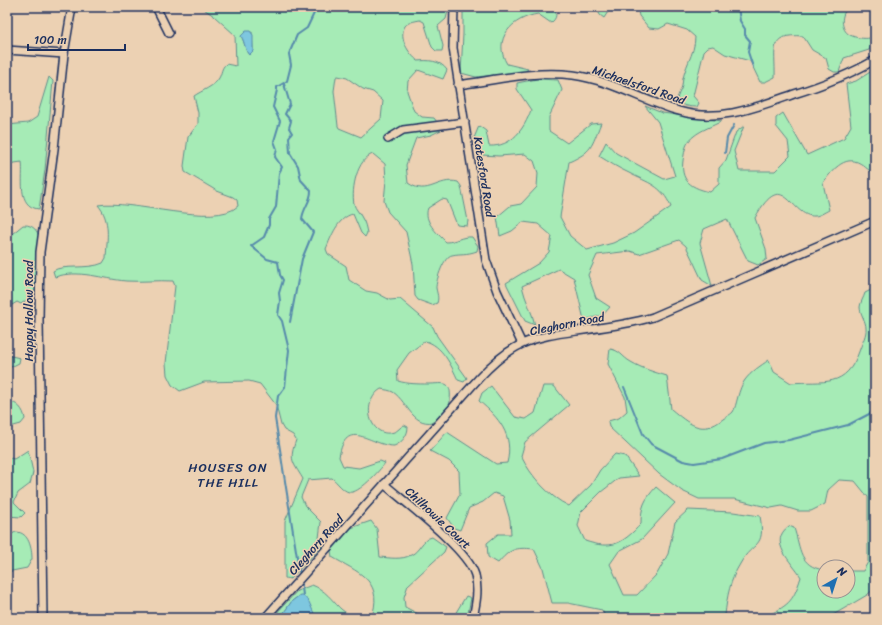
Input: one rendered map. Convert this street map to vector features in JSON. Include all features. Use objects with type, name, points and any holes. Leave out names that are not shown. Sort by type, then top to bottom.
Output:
[{"type":"street","name":"Happy Hollow Road","points":[[43,618],[40,252],[54,148],[64,54],[72,7]]},
{"type":"street","points":[[156,7],[169,33]]},
{"type":"street","name":"Katesford Road","points":[[454,7],[453,48],[490,276],[522,344]]},
{"type":"street","points":[[7,50],[64,54]]},
{"type":"street","name":"Michaelsford Road","points":[[458,85],[537,74],[572,75],[610,84],[680,112],[703,115],[722,115],[758,107],[830,82],[875,60]]},
{"type":"street","points":[[388,139],[403,130],[465,122]]},
{"type":"street","name":"Cleghorn Road","points":[[266,618],[489,367],[522,344],[552,335],[623,325],[653,317],[875,221]]},
{"type":"street","name":"Chilhowie Court","points":[[384,484],[459,550],[471,566],[477,584],[477,596],[473,618]]},
{"type":"green space","points":[[201,7],[449,7],[446,19],[438,26],[443,46],[442,51],[436,51],[432,47],[424,22],[420,20],[410,23],[405,26],[403,31],[404,41],[408,50],[418,61],[437,62],[447,70],[443,79],[418,70],[408,81],[407,91],[414,111],[422,117],[434,118],[441,130],[431,135],[416,138],[406,165],[408,183],[415,187],[427,188],[445,182],[458,182],[461,186],[468,221],[467,226],[457,225],[447,200],[442,199],[428,208],[427,218],[446,242],[465,237],[472,237],[478,246],[477,251],[452,255],[446,259],[436,284],[438,297],[437,303],[432,305],[418,300],[415,296],[413,264],[406,232],[388,212],[384,201],[386,180],[385,164],[373,154],[367,157],[359,168],[353,191],[355,206],[364,221],[367,233],[365,237],[361,233],[353,214],[343,219],[339,223],[326,249],[328,254],[346,266],[349,280],[366,291],[377,293],[390,300],[400,299],[433,327],[437,336],[467,378],[464,382],[458,380],[445,356],[431,343],[425,341],[409,353],[397,370],[398,381],[413,384],[446,384],[450,389],[450,404],[447,413],[441,420],[429,423],[422,421],[412,414],[393,392],[381,389],[374,395],[369,411],[374,426],[379,431],[386,433],[395,431],[404,425],[408,427],[406,436],[400,443],[394,446],[385,445],[360,436],[347,438],[342,445],[339,457],[343,466],[359,468],[380,461],[385,463],[379,471],[358,490],[349,492],[332,478],[308,480],[301,497],[305,506],[321,522],[319,538],[322,546],[290,579],[285,578],[285,521],[303,479],[294,464],[292,456],[296,440],[293,435],[284,430],[281,425],[276,405],[260,384],[249,381],[204,382],[180,391],[172,385],[167,375],[166,363],[175,286],[173,281],[126,281],[82,274],[55,277],[53,271],[62,268],[90,266],[103,263],[106,258],[107,223],[98,205],[113,204],[193,214],[227,212],[238,206],[237,200],[233,197],[217,191],[185,172],[184,166],[188,137],[198,124],[198,113],[194,96],[217,81],[223,67],[226,64],[236,66],[235,35],[214,16]],"holes":[[[252,32],[253,49],[249,55],[241,36]],[[336,77],[347,78],[363,89],[373,92],[383,101],[381,119],[361,137],[339,128],[338,126],[334,91]]]},
{"type":"green space","points":[[463,7],[487,7],[493,11],[504,11],[520,7],[554,7],[556,16],[551,23],[538,14],[529,16],[513,25],[503,38],[503,55],[507,64],[528,69],[524,72],[476,77],[461,73]]},
{"type":"green space","points":[[596,7],[611,7],[604,18],[600,15]]},
{"type":"green space","points":[[637,7],[849,7],[844,13],[842,21],[844,29],[847,33],[855,37],[870,38],[874,41],[869,50],[844,58],[839,72],[834,72],[829,69],[826,58],[812,50],[803,36],[784,37],[776,45],[775,77],[765,82],[760,82],[750,61],[725,54],[713,46],[708,47],[704,51],[693,96],[699,103],[697,107],[688,106],[679,103],[677,99],[684,73],[693,50],[695,37],[687,30],[668,24],[659,29],[649,28],[639,16]]},
{"type":"green space","points":[[875,69],[875,178],[872,173],[858,162],[852,161],[841,164],[831,172],[823,183],[829,210],[817,216],[806,214],[780,195],[773,196],[765,203],[755,218],[766,249],[767,259],[758,265],[748,261],[727,219],[704,229],[700,243],[712,286],[702,280],[686,246],[679,240],[639,254],[630,251],[597,255],[588,275],[596,298],[610,307],[603,315],[584,320],[574,278],[559,269],[522,286],[535,325],[525,321],[506,283],[539,263],[549,252],[552,236],[538,224],[523,222],[512,231],[500,236],[497,217],[510,206],[521,204],[537,187],[538,173],[534,161],[525,154],[499,156],[481,155],[474,138],[479,126],[486,131],[489,146],[497,146],[511,140],[521,130],[531,110],[517,89],[517,83],[537,79],[558,80],[562,90],[549,117],[549,131],[567,143],[591,124],[601,123],[593,143],[587,151],[583,155],[569,162],[560,217],[570,236],[587,250],[613,243],[634,233],[671,207],[659,189],[599,156],[606,142],[616,153],[664,179],[675,176],[658,122],[645,106],[662,113],[722,121],[700,132],[692,138],[684,152],[683,170],[686,180],[690,184],[702,190],[710,192],[719,184],[719,168],[726,160],[736,132],[744,126],[734,151],[739,171],[775,171],[790,156],[788,141],[776,126],[776,118],[783,113],[807,155],[844,138],[851,126],[846,84],[856,81]]},
{"type":"green space","points":[[49,77],[53,81],[45,170],[39,209],[32,207],[27,203],[24,197],[22,162],[7,164],[7,125],[28,123],[37,117]]},
{"type":"green space","points":[[23,225],[32,227],[37,232],[40,240],[41,251],[36,290],[33,295],[21,304],[17,302],[7,308],[9,267],[7,238]]},
{"type":"green space","points":[[875,288],[875,588],[867,595],[828,618],[764,618],[779,610],[792,599],[801,577],[783,552],[781,545],[780,539],[783,532],[789,526],[794,528],[802,555],[805,560],[816,568],[816,599],[856,599],[856,571],[863,571],[868,562],[868,497],[855,481],[839,480],[828,490],[825,504],[811,511],[798,511],[782,506],[771,508],[734,499],[699,499],[682,491],[659,474],[609,427],[608,421],[619,418],[627,411],[625,397],[608,364],[610,349],[619,352],[628,360],[640,367],[667,376],[671,409],[696,426],[709,427],[733,412],[745,380],[769,360],[774,372],[791,383],[824,382],[841,377],[848,371],[854,362],[866,333],[866,325],[860,310],[865,293]]},
{"type":"green space","points":[[7,355],[20,358],[19,363],[7,369]]},
{"type":"green space","points":[[491,386],[515,417],[526,419],[535,413],[543,386],[554,386],[569,405],[525,442],[521,456],[541,485],[561,502],[569,506],[591,485],[600,470],[615,454],[625,456],[639,476],[619,478],[601,492],[581,512],[578,526],[585,541],[594,544],[610,545],[622,541],[641,524],[644,504],[656,487],[675,503],[642,539],[619,551],[610,564],[624,595],[637,595],[657,574],[668,554],[675,522],[688,510],[733,512],[760,516],[760,540],[745,556],[731,582],[725,615],[728,618],[606,618],[602,610],[568,603],[552,603],[543,568],[534,549],[522,548],[513,550],[498,563],[488,557],[487,543],[498,534],[511,534],[510,520],[503,496],[494,493],[483,502],[469,508],[460,530],[454,528],[447,518],[460,494],[459,471],[449,461],[430,451],[447,432],[496,464],[507,463],[509,453],[508,444],[503,428],[493,414],[479,401],[482,393]]},
{"type":"green space","points":[[7,402],[17,405],[23,412],[25,419],[21,424],[10,427],[7,431]]},
{"type":"green space","points":[[28,450],[33,472],[32,477],[30,484],[18,493],[14,502],[25,513],[21,517],[7,516],[7,457],[14,459]]},
{"type":"green space","points":[[371,521],[377,529],[380,557],[407,557],[417,551],[426,540],[432,537],[446,547],[444,552],[408,585],[404,597],[405,607],[424,617],[430,618],[316,618],[300,595],[292,601],[280,618],[272,618],[297,591],[312,585],[328,595],[345,612],[352,615],[361,616],[373,613],[375,601],[371,584],[358,572],[332,557],[331,551],[351,528]]},
{"type":"green space","points":[[16,532],[27,538],[32,559],[27,568],[7,572],[7,536]]},
{"type":"green space","points":[[466,596],[471,598],[467,618],[449,618],[455,614]]},
{"type":"water","points":[[246,31],[250,31],[253,35],[253,51],[249,55],[241,36]]},
{"type":"water","points":[[300,595],[303,595],[309,602],[316,618],[280,618],[292,601]]},
{"type":"waterway","points":[[300,576],[275,418],[278,396],[285,387],[289,350],[282,321],[278,315],[280,301],[279,293],[283,280],[280,275],[278,262],[267,259],[251,246],[264,237],[269,225],[269,219],[276,207],[279,173],[282,167],[275,157],[277,149],[274,141],[280,121],[273,107],[277,87],[287,81],[291,65],[289,54],[297,35],[307,28],[317,7]]},
{"type":"waterway","points":[[738,7],[740,21],[745,29],[745,35],[750,41],[748,52],[753,67]]},
{"type":"waterway","points":[[284,84],[290,104],[285,114],[291,121],[289,128],[292,133],[289,137],[290,153],[298,166],[301,180],[311,191],[311,195],[302,219],[313,232],[302,259],[290,322]]},
{"type":"waterway","points":[[725,153],[727,138],[734,125]]},
{"type":"waterway","points":[[624,387],[643,434],[651,444],[683,461],[694,463],[722,459],[764,443],[789,440],[848,425],[875,411]]},
{"type":"waterway","points":[[301,580],[303,595]]},
{"type":"district","name":"HOUSES ON THE HILL","points":[[228,474]]}]
